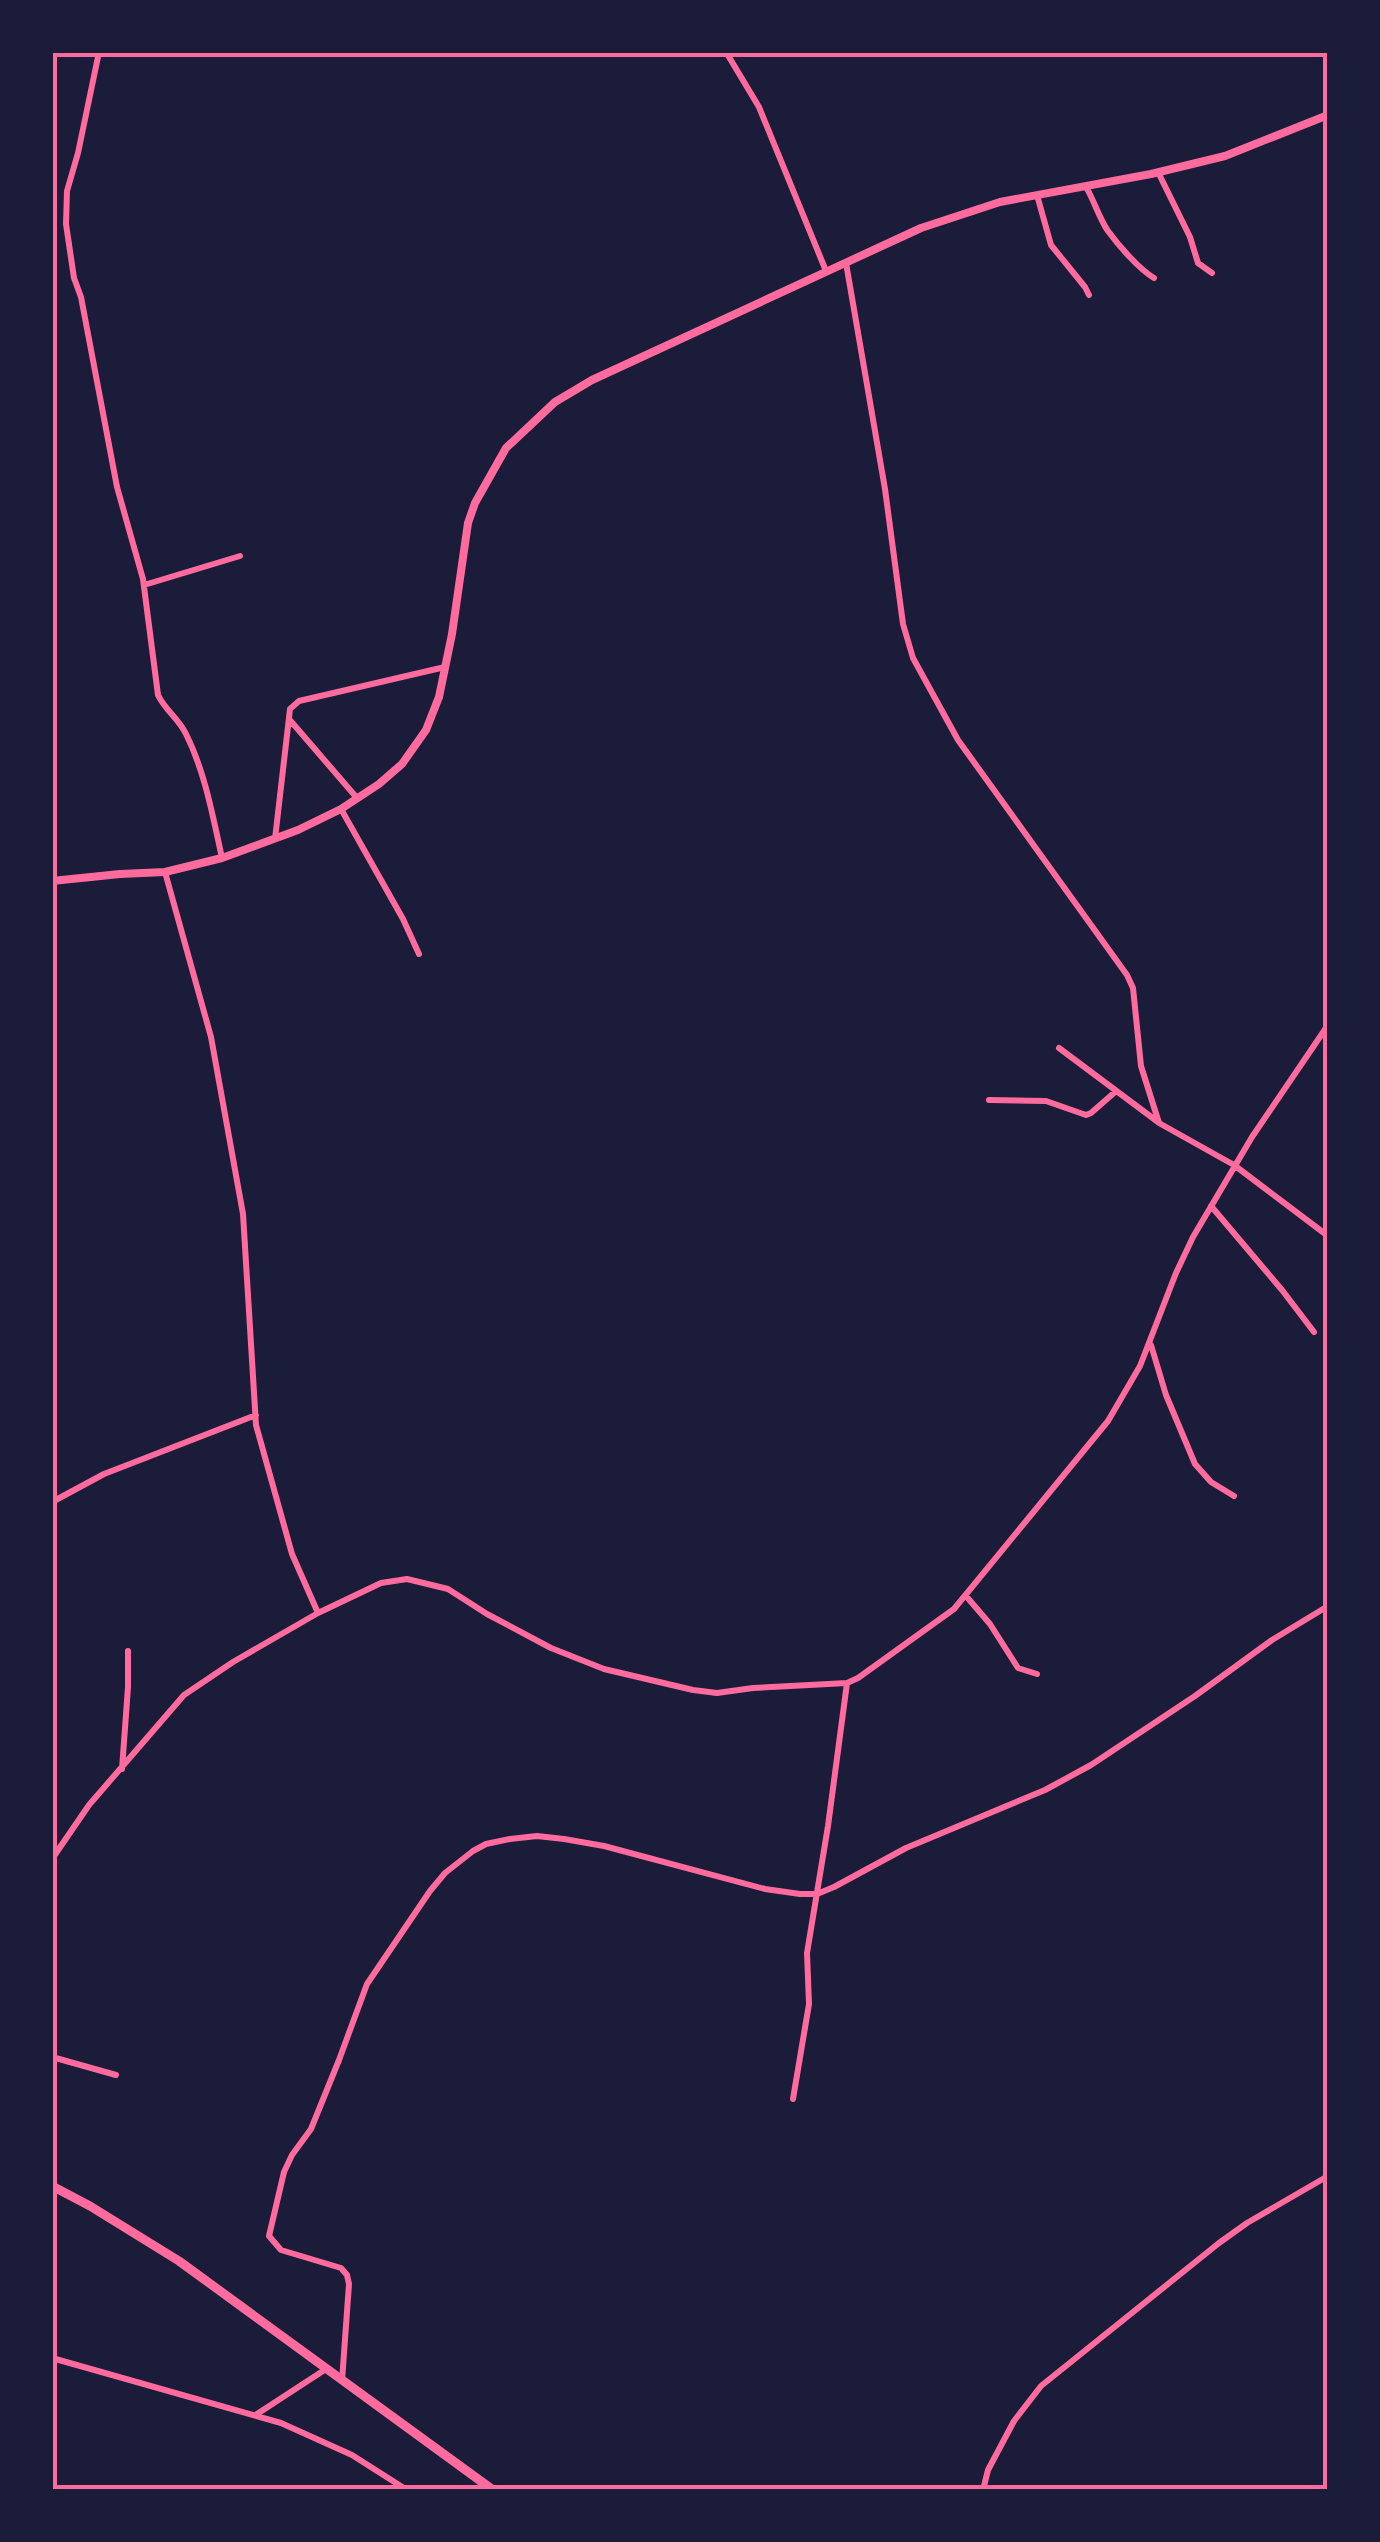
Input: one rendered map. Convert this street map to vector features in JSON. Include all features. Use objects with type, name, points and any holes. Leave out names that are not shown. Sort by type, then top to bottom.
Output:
[{"type":"main road","points":[[52,2186],[179,2261],[494,2490]]},
{"type":"street","points":[[99,52],[66,191],[66,224],[74,278],[81,297],[117,488],[144,586],[158,695],[186,732],[222,858]]},
{"type":"street","points":[[726,52],[759,108],[826,271]]},
{"type":"street","points":[[52,882],[165,872],[222,858],[340,809],[402,764],[426,730],[438,697],[468,523],[475,503],[506,448],[555,402],[592,380],[826,271],[962,213],[1225,156],[1328,115]]},
{"type":"street","points":[[1158,172],[1190,237],[1198,264],[1212,273]]},
{"type":"street","points":[[1086,186],[1107,229],[1137,265],[1154,278]]},
{"type":"street","points":[[1037,195],[1051,245],[1089,296]]},
{"type":"street","points":[[846,263],[885,489],[903,624],[913,658],[958,740],[1127,975],[1133,988],[1142,1066],[1159,1123]]},
{"type":"street","points":[[144,586],[240,556]]},
{"type":"street","points":[[275,839],[290,709],[299,701],[445,667]]},
{"type":"street","points":[[288,718],[356,798]]},
{"type":"street","points":[[340,809],[419,954]]},
{"type":"street","points":[[165,872],[211,1036],[242,1214],[256,1425],[292,1554],[318,1613]]},
{"type":"street","points":[[52,1860],[89,1805],[184,1695],[232,1662],[318,1613],[381,1583],[407,1578],[448,1588],[551,1648],[604,1669],[693,1690],[717,1693],[847,1683],[858,1678],[954,1609],[1108,1421],[1140,1366],[1176,1272],[1210,1206],[1328,1025]]},
{"type":"street","points":[[1059,1048],[1159,1123],[1234,1165],[1328,1236]]},
{"type":"street","points":[[989,1100],[1046,1100],[1086,1114],[1115,1092]]},
{"type":"street","points":[[1210,1206],[1314,1332]]},
{"type":"street","points":[[1150,1343],[1166,1396],[1195,1464],[1211,1482],[1234,1496]]},
{"type":"street","points":[[52,1502],[104,1474],[256,1415]]},
{"type":"street","points":[[966,1596],[990,1624],[1018,1668],[1037,1674]]},
{"type":"street","points":[[342,2381],[347,2275],[341,2268],[281,2250],[270,2236],[270,2226],[284,2172],[311,2129],[367,1984],[459,1860],[486,1844],[538,1836],[604,1846],[765,1889],[818,1894],[906,1848],[1045,1790],[1092,1766],[1272,1640],[1328,1606]]},
{"type":"street","points":[[122,1769],[128,1651]]},
{"type":"street","points":[[793,2100],[809,2004],[807,1953],[847,1683]]},
{"type":"street","points":[[52,2057],[116,2076]]},
{"type":"street","points":[[983,2490],[988,2470],[1014,2422],[1041,2386],[1218,2243],[1328,2176]]},
{"type":"street","points":[[52,2358],[307,2433],[352,2454],[407,2490]]},
{"type":"street","points":[[256,2415],[326,2369]]},
{"type":"street","points":[[52,2405],[52,2442]]}]
